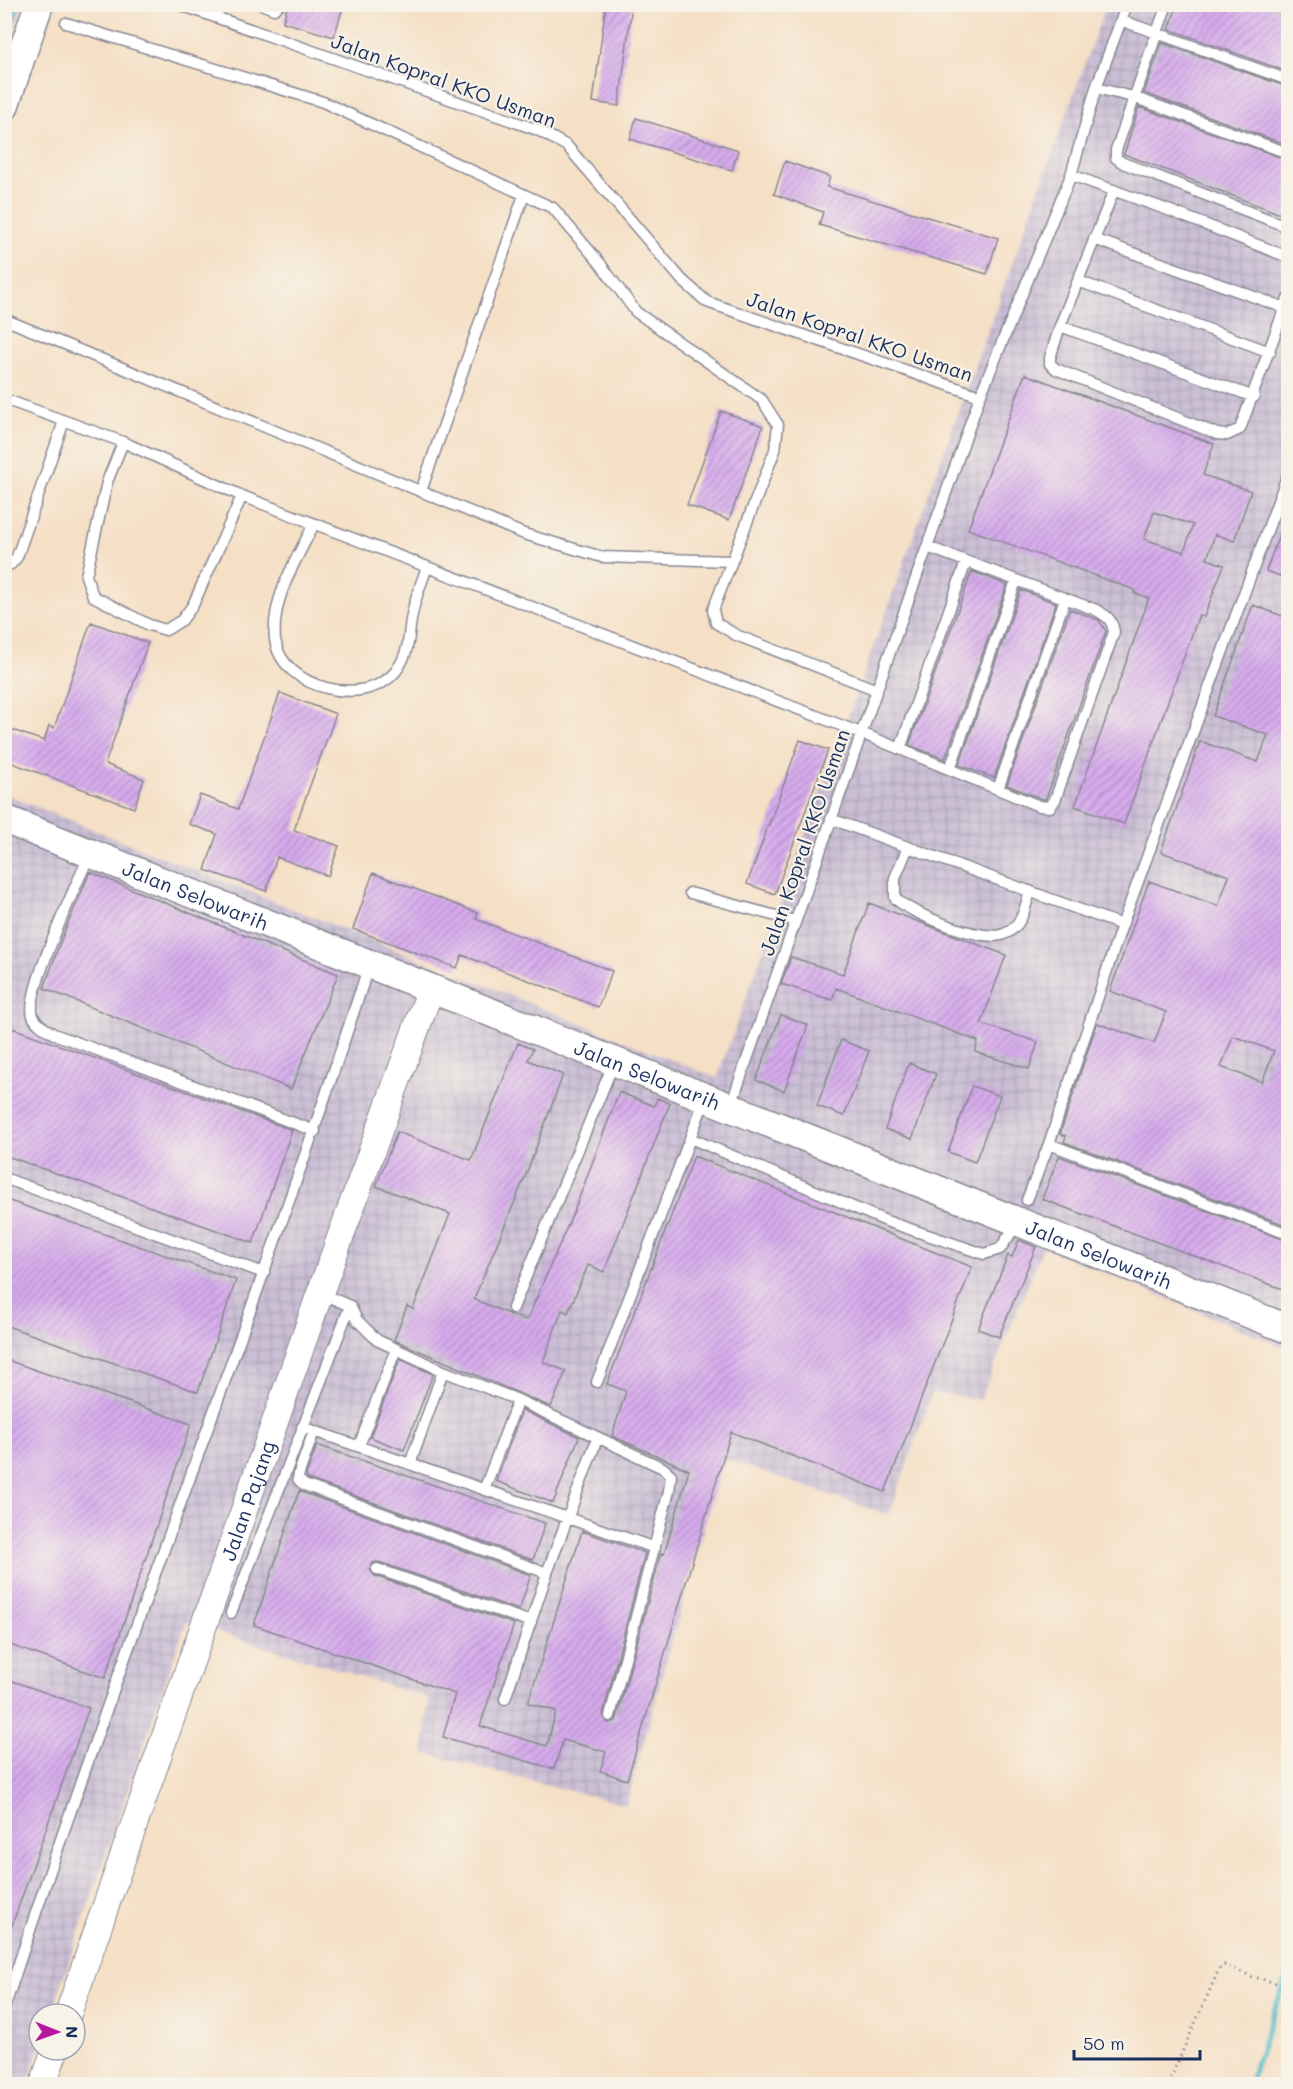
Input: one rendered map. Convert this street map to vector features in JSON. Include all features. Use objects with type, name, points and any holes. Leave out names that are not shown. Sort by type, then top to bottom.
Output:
[{"type":"main road","points":[[4,107],[39,4]]},
{"type":"main road","name":"Jalan Selowarih","points":[[4,819],[369,965],[615,1060],[717,1103],[1022,1211],[1288,1329]]},
{"type":"street","name":"Jalan Pajang","points":[[72,2002],[320,1293],[431,988]]},
{"type":"street","points":[[43,2085],[51,2062]]},
{"type":"lane","name":"Jalan Kopral KKO Usman","points":[[178,4],[538,130],[567,146],[682,280],[707,302],[980,396],[795,921],[717,1103],[690,1138],[597,1382]]},
{"type":"lane","points":[[261,4],[274,9],[280,4]]},
{"type":"lane","points":[[980,396],[1071,175],[1096,88],[1123,21],[1127,4]]},
{"type":"lane","points":[[1167,4],[1115,154],[1120,161],[1288,227]]},
{"type":"lane","points":[[1276,4],[1288,9]]},
{"type":"lane","points":[[1123,21],[1288,80]]},
{"type":"lane","points":[[66,23],[323,102],[553,208],[599,262],[636,312],[762,400],[778,425],[775,450],[713,610],[716,623],[736,635],[877,690]]},
{"type":"lane","points":[[1096,88],[1133,97],[1288,153]]},
{"type":"lane","points":[[1071,175],[1288,257]]},
{"type":"lane","points":[[1094,239],[1287,304],[1254,397],[1240,429],[1227,435],[1217,434],[1052,367],[1050,358],[1060,326],[1094,239],[1114,190]]},
{"type":"lane","points":[[422,491],[524,195]]},
{"type":"lane","points":[[1078,281],[1270,352]]},
{"type":"lane","points":[[4,319],[524,534],[602,557],[731,561]]},
{"type":"lane","points":[[1060,326],[1254,397]]},
{"type":"lane","points":[[4,399],[123,442],[242,496],[861,733],[1039,806],[1050,807],[1055,800],[1114,632],[1109,617],[928,548]]},
{"type":"lane","points":[[4,565],[11,564],[17,556],[64,421]]},
{"type":"lane","points":[[123,442],[107,482],[86,576],[93,596],[149,625],[166,630],[182,620],[193,605],[242,496]]},
{"type":"lane","points":[[690,1138],[886,1221],[984,1254],[1000,1249],[1022,1211],[1049,1144],[1122,925],[1288,474]]},
{"type":"lane","points":[[314,524],[275,611],[275,641],[288,667],[309,682],[340,691],[363,691],[379,684],[395,672],[407,652],[412,613],[427,567]]},
{"type":"lane","points":[[900,749],[966,562]]},
{"type":"lane","points":[[950,769],[1016,580]]},
{"type":"lane","points":[[998,789],[1065,599]]},
{"type":"lane","points":[[831,819],[1122,925]]},
{"type":"lane","points":[[908,847],[895,878],[896,898],[918,912],[973,934],[994,937],[1005,934],[1015,927],[1021,920],[1030,891]]},
{"type":"lane","points":[[90,854],[39,975],[31,1003],[33,1016],[40,1025],[54,1034],[315,1131]]},
{"type":"lane","points":[[690,893],[795,921]]},
{"type":"lane","points":[[4,2009],[8,1988],[211,1415],[315,1131],[369,965]]},
{"type":"lane","points":[[513,1308],[615,1060]]},
{"type":"lane","points":[[1049,1144],[1288,1234]]},
{"type":"lane","points":[[4,1178],[264,1274]]},
{"type":"lane","points":[[320,1293],[350,1306],[366,1330],[377,1340],[443,1371],[518,1400],[663,1468],[671,1475],[610,1716]]},
{"type":"lane","points":[[231,1613],[350,1306]]},
{"type":"lane","points":[[359,1446],[396,1349]]},
{"type":"lane","points":[[410,1464],[443,1371]]},
{"type":"lane","points":[[484,1490],[518,1400]]},
{"type":"lane","points":[[302,1426],[654,1548]]},
{"type":"lane","points":[[314,1431],[299,1473],[298,1479],[304,1485],[547,1574]]},
{"type":"lane","points":[[505,1699],[547,1574],[597,1439]]},
{"type":"lane","points":[[376,1569],[531,1622]]},
{"type":"path","points":[[1168,2085],[1220,1967],[1225,1965],[1288,1986]]},
{"type":"shaded area","points":[[4,5],[23,5],[5,56]]},
{"type":"shaded area","points":[[1106,5],[1288,5],[1288,1349],[1043,1247],[981,1399],[932,1393],[889,1515],[723,1458],[626,1805],[424,1753],[429,1698],[186,1622],[55,2002],[27,2002],[27,2062],[35,2062],[27,2084],[4,2084],[4,794],[717,1078]]},
{"type":"building","points":[[288,4],[344,4],[334,37],[283,22]]},
{"type":"building","points":[[606,4],[632,4],[619,106],[593,102]]},
{"type":"building","points":[[1178,4],[1261,4],[1288,16],[1288,72],[1169,29]]},
{"type":"building","points":[[1162,43],[1288,87],[1288,145],[1144,93]]},
{"type":"building","points":[[1139,107],[1288,160],[1288,217],[1124,154]]},
{"type":"building","points":[[636,118],[738,150],[732,170],[630,139]]},
{"type":"building","points":[[785,161],[830,177],[827,187],[998,238],[987,274],[819,225],[823,212],[774,194]]},
{"type":"building","points":[[1025,374],[1214,444],[1203,475],[1251,491],[1234,541],[1215,534],[1207,559],[1224,565],[1204,617],[1199,615],[1124,824],[1075,806],[1149,598],[1134,593],[1135,590],[968,529]],"holes":[[[1154,512],[1193,525],[1184,552],[1144,539]]]},
{"type":"building","points":[[721,411],[763,426],[729,520],[687,505]]},
{"type":"building","points":[[1288,513],[1288,579],[1266,571]]},
{"type":"building","points":[[972,571],[1007,585],[945,759],[909,745]]},
{"type":"building","points":[[1021,590],[1056,603],[994,778],[959,765]]},
{"type":"building","points":[[1253,605],[1288,618],[1288,1226],[1064,1142],[1066,1136],[1060,1134],[1097,1023],[1154,1043],[1166,1012],[1110,991],[1149,881],[1218,906],[1229,876],[1161,852],[1200,741],[1258,762],[1268,735],[1213,716]],"holes":[[[1233,1036],[1274,1051],[1262,1082],[1221,1067]]]},
{"type":"building","points":[[1070,609],[1099,620],[1106,631],[1046,799],[1042,799],[1007,785]]},
{"type":"building","points":[[91,622],[148,643],[105,764],[144,779],[134,808],[4,760],[4,727],[44,741],[49,726],[54,728]]},
{"type":"building","points":[[280,693],[336,714],[294,830],[339,846],[328,876],[277,857],[266,891],[205,870],[217,834],[189,824],[200,795],[238,809]]},
{"type":"building","points":[[800,740],[828,750],[775,894],[747,884]]},
{"type":"building","points":[[90,872],[338,974],[291,1089],[44,988],[61,940]]},
{"type":"building","points":[[373,873],[478,913],[476,919],[612,971],[598,1007],[462,955],[457,968],[353,929]]},
{"type":"building","points":[[869,903],[1006,955],[981,1024],[1038,1042],[1029,1069],[975,1052],[978,1041],[836,988],[832,1000],[781,984],[791,957],[843,974]]},
{"type":"building","points":[[781,1015],[808,1025],[784,1091],[756,1080]]},
{"type":"building","points":[[4,1025],[292,1130],[253,1243],[4,1155]]},
{"type":"building","points":[[841,1040],[869,1051],[844,1116],[817,1106]]},
{"type":"building","points":[[518,1043],[533,1049],[528,1060],[563,1075],[527,1172],[474,1299],[511,1315],[527,1320],[576,1206],[619,1092],[654,1106],[657,1098],[670,1103],[604,1272],[588,1265],[568,1313],[562,1310],[543,1362],[566,1371],[551,1407],[394,1340],[407,1306],[413,1309],[450,1214],[376,1186],[397,1132],[471,1160]]},
{"type":"building","points":[[909,1063],[936,1074],[912,1139],[885,1129]]},
{"type":"building","points":[[972,1086],[1000,1096],[975,1162],[948,1152]]},
{"type":"building","points":[[694,1156],[972,1267],[885,1492],[731,1432],[627,1780],[600,1771],[606,1752],[563,1740],[554,1769],[443,1737],[455,1694],[254,1625],[299,1491],[531,1575],[519,1610],[379,1562],[373,1563],[370,1570],[375,1576],[514,1624],[480,1726],[547,1746],[556,1711],[528,1703],[582,1531],[645,1553],[603,1714],[608,1723],[616,1721],[661,1553],[664,1554],[689,1470],[612,1436],[626,1391],[607,1384]]},
{"type":"building","points":[[1059,1156],[1288,1241],[1288,1291],[1042,1199]]},
{"type":"building","points":[[4,1199],[236,1280],[198,1392],[4,1325]]},
{"type":"building","points":[[1019,1240],[1036,1247],[999,1337],[978,1329],[1008,1255],[1012,1257]]},
{"type":"building","points":[[4,1359],[191,1424],[105,1678],[4,1643]]},
{"type":"building","points":[[400,1359],[433,1374],[404,1450],[370,1437]]},
{"type":"building","points":[[522,1410],[579,1437],[553,1503],[496,1481]]},
{"type":"building","points":[[317,1445],[545,1523],[533,1560],[308,1479],[306,1475]]},
{"type":"building","points":[[4,1678],[89,1708],[6,1942],[4,1942]]},
{"type":"waterway","points":[[4,41],[17,4]]},
{"type":"waterway","points":[[1249,2084],[1288,1972]]}]
